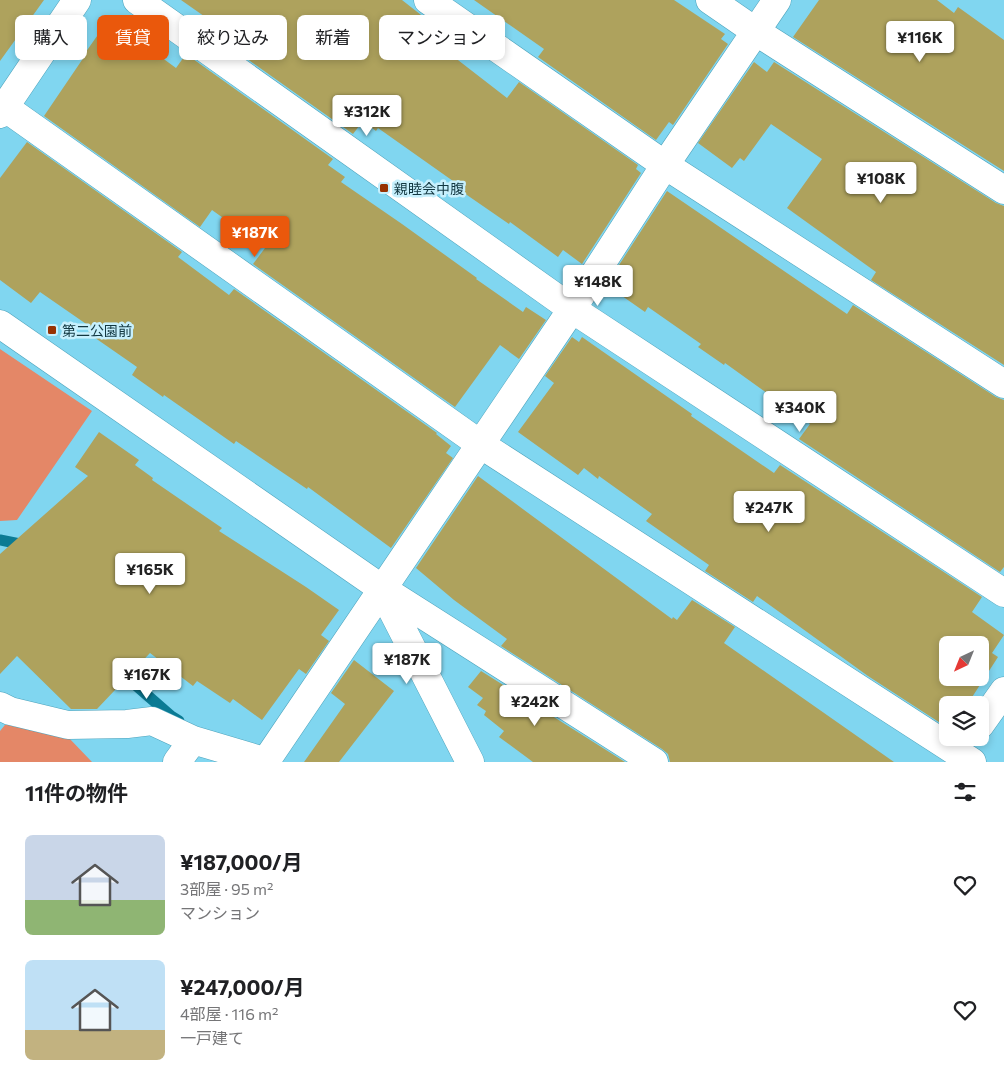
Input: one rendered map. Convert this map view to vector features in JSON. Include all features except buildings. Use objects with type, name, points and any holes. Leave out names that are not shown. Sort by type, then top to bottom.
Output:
[{"type":"street","points":[[77,0],[2,108],[480,444],[964,754]]},
{"type":"street","points":[[137,0],[572,309],[1004,593]]},
{"type":"street","points":[[428,0],[665,165],[1004,384]]},
{"type":"street","points":[[710,0],[755,32],[1004,190]]},
{"type":"street","points":[[0,706],[10,711],[68,725],[127,724],[152,721],[193,740],[267,761],[381,588],[572,309],[665,165],[777,0]]},
{"type":"street","points":[[0,324],[381,588],[654,762]]},
{"type":"street","points":[[381,588],[470,762]]},
{"type":"street","points":[[989,713],[1004,692]]},
{"type":"street","points":[[177,762],[193,740]]},
{"type":"shaded area","points":[[0,349],[92,411],[17,520],[0,521]]},
{"type":"shaded area","points":[[9,720],[68,737],[92,762],[0,762],[0,731]]},
{"type":"waterway","points":[[0,540],[26,547]]},
{"type":"waterway","points":[[127,660],[131,681],[179,721]]},
{"type":"place","name":"親睦会中腹","points":[[384,188]]},
{"type":"place","name":"第二公園前","points":[[52,330]]}]
